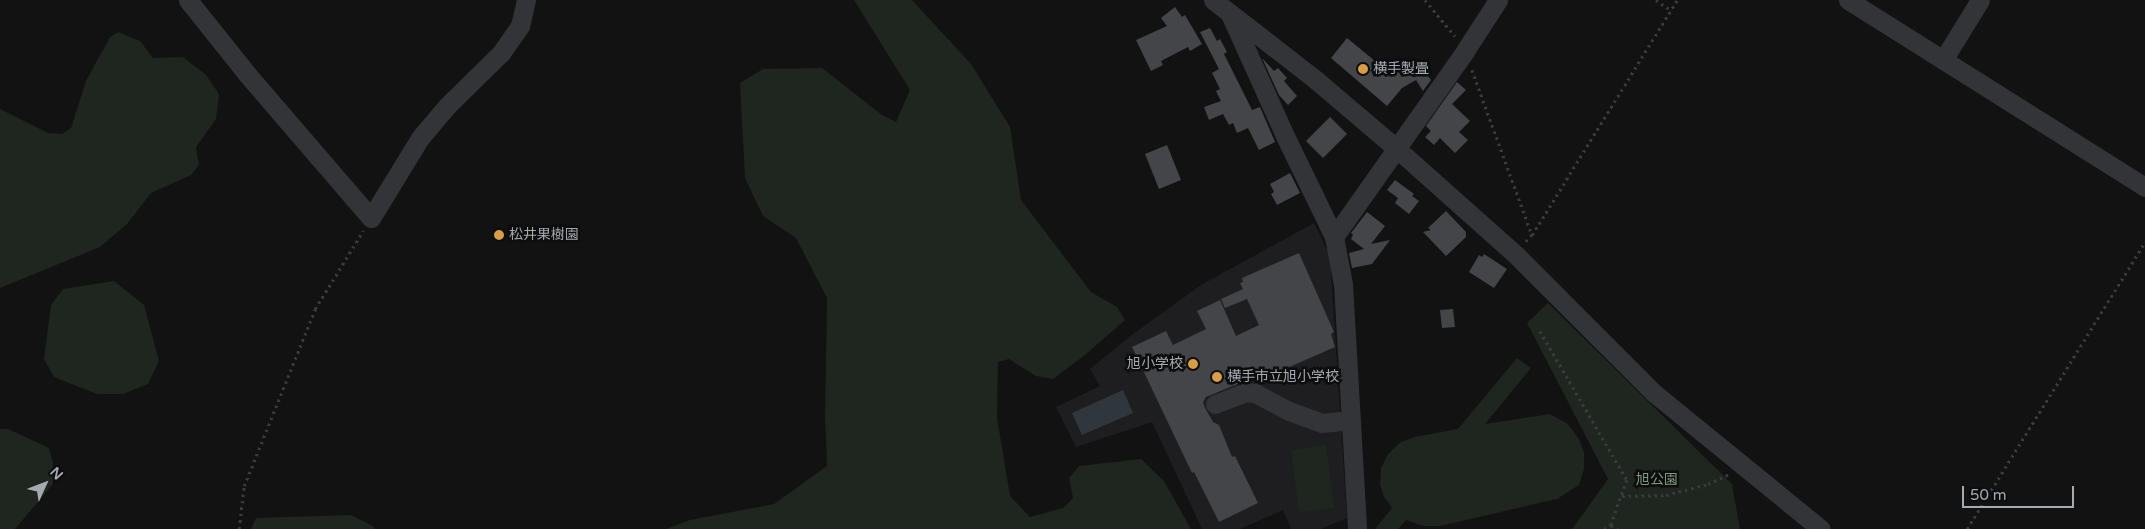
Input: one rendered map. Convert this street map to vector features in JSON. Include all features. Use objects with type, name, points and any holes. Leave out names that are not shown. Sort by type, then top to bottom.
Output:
[{"type":"street","points":[[188,0],[247,74],[371,218],[420,138],[447,106],[501,53],[520,26],[526,0]]},
{"type":"street","points":[[1214,0],[1225,6],[1396,148],[1516,255],[1654,393],[1821,529]]},
{"type":"street","points":[[1334,236],[1465,51],[1498,0]]},
{"type":"street","points":[[1848,0],[2145,187]]},
{"type":"street","points":[[1944,60],[1980,0]]},
{"type":"street","points":[[1225,6],[1334,236],[1343,284],[1357,529]]},
{"type":"street","points":[[1215,404],[1246,392],[1256,393],[1289,411],[1322,423],[1351,420]]},
{"type":"path","points":[[1424,0],[1447,25],[1465,51],[1532,235]]},
{"type":"path","points":[[1656,0],[1671,10]]},
{"type":"path","points":[[1516,255],[1532,235],[1677,0]]},
{"type":"path","points":[[239,529],[244,486],[315,309],[371,218]]},
{"type":"path","points":[[1967,529],[2145,242]]},
{"type":"path","points":[[1540,331],[1627,480],[1611,526]]},
{"type":"path","points":[[1622,496],[1666,495],[1708,484],[1744,466]]},
{"type":"path","points":[[1604,529],[1611,526],[1618,529]]},
{"type":"shaded area","name":"横手市立旭小学校","points":[[1314,223],[1330,256],[1347,518],[1321,529],[1291,529],[1283,510],[1240,529],[1202,529],[1152,422],[1076,447],[1056,407],[1100,386],[1090,369],[1129,337],[1201,285]]},
{"type":"shaded area","points":[[1123,390],[1133,413],[1082,435],[1072,413]]},
{"type":"green space","points":[[854,0],[912,0],[971,64],[1010,127],[1021,200],[1091,292],[1117,307],[1125,320],[1085,355],[1053,379],[1036,376],[1009,359],[998,362],[997,417],[1010,496],[1030,517],[1063,508],[1073,498],[1069,478],[1079,466],[1141,459],[1164,481],[1191,529],[666,529],[690,520],[774,504],[827,466],[825,418],[827,298],[796,238],[763,216],[745,178],[740,83],[763,69],[822,68],[882,115],[896,122],[910,90]]},
{"type":"green space","points":[[118,32],[140,41],[153,58],[183,57],[206,75],[219,94],[216,119],[196,147],[199,165],[191,175],[151,193],[127,224],[100,247],[0,288],[0,109],[48,133],[62,134],[71,128],[86,81],[110,37]]},
{"type":"green space","points":[[114,281],[144,305],[159,361],[148,384],[123,394],[97,394],[54,377],[44,359],[51,305],[63,289]]},
{"type":"green space","name":"旭公園","points":[[1548,303],[1732,484],[1740,529],[1570,529],[1573,528],[1608,479],[1527,323]]},
{"type":"green space","points":[[1517,358],[1531,368],[1485,424],[1550,414],[1568,424],[1579,439],[1584,453],[1584,469],[1579,485],[1557,499],[1440,526],[1424,526],[1406,520],[1398,529],[1375,529],[1392,508],[1384,497],[1380,484],[1381,468],[1388,454],[1401,442],[1415,437],[1458,429]]},
{"type":"green space","points":[[0,429],[8,429],[49,448],[53,463],[53,484],[15,529],[0,529]]},
{"type":"green space","points":[[1326,445],[1334,508],[1299,512],[1291,450]]},
{"type":"green space","points":[[351,515],[373,526],[375,529],[251,529],[256,518]]},
{"type":"building","points":[[1175,7],[1182,17],[1185,15],[1202,44],[1190,51],[1188,47],[1161,61],[1163,65],[1151,71],[1136,40],[1167,26],[1161,18]]},
{"type":"building","points":[[1210,28],[1217,41],[1220,39],[1227,52],[1224,54],[1252,110],[1260,107],[1275,142],[1259,150],[1248,128],[1237,133],[1233,123],[1229,125],[1223,114],[1209,120],[1204,107],[1221,101],[1216,91],[1220,89],[1212,73],[1219,69],[1200,32]]},
{"type":"building","name":"横手製畳","points":[[1347,38],[1392,75],[1417,60],[1431,80],[1423,91],[1416,80],[1402,88],[1387,106],[1331,58]]},
{"type":"building","points":[[1262,58],[1274,71],[1278,68],[1287,78],[1284,81],[1297,96],[1288,105],[1279,95]]},
{"type":"building","points":[[1457,82],[1466,90],[1452,104],[1470,121],[1459,132],[1468,140],[1455,153],[1440,138],[1434,145],[1425,137],[1431,131],[1426,126]]},
{"type":"building","points":[[1330,117],[1347,134],[1323,158],[1306,141]]},
{"type":"building","points":[[1167,145],[1181,180],[1159,189],[1145,154]]},
{"type":"building","points":[[1290,173],[1300,193],[1277,205],[1271,194],[1274,192],[1270,184]]},
{"type":"building","points":[[1395,180],[1414,194],[1412,196],[1419,201],[1409,214],[1395,203],[1398,198],[1387,190]]},
{"type":"building","points":[[1446,211],[1466,232],[1466,237],[1446,256],[1423,232],[1431,230],[1428,228]]},
{"type":"building","points":[[1367,212],[1385,226],[1371,244],[1390,240],[1372,264],[1352,268],[1349,253],[1364,249],[1351,239],[1353,235],[1351,233]]},
{"type":"building","name":"旭小学校","points":[[1299,253],[1334,332],[1331,334],[1335,347],[1269,376],[1267,372],[1206,397],[1203,402],[1205,408],[1213,422],[1219,425],[1232,457],[1235,456],[1258,503],[1219,522],[1194,472],[1192,473],[1132,347],[1166,331],[1173,345],[1206,329],[1197,311],[1220,300],[1236,336],[1259,325],[1247,299],[1225,308],[1221,299],[1243,289],[1240,283],[1243,282],[1242,278]]},
{"type":"building","points":[[1484,254],[1507,269],[1494,288],[1469,272],[1479,255],[1482,257]]},
{"type":"building","points":[[1453,309],[1455,327],[1442,328],[1440,310]]},
{"type":"place","name":"横手製畳","points":[[1363,69]]},
{"type":"place","name":"松井果樹園","points":[[499,235]]},
{"type":"place","name":"旭小学校","points":[[1193,364]]},
{"type":"place","name":"横手市立旭小学校","points":[[1217,377]]}]
